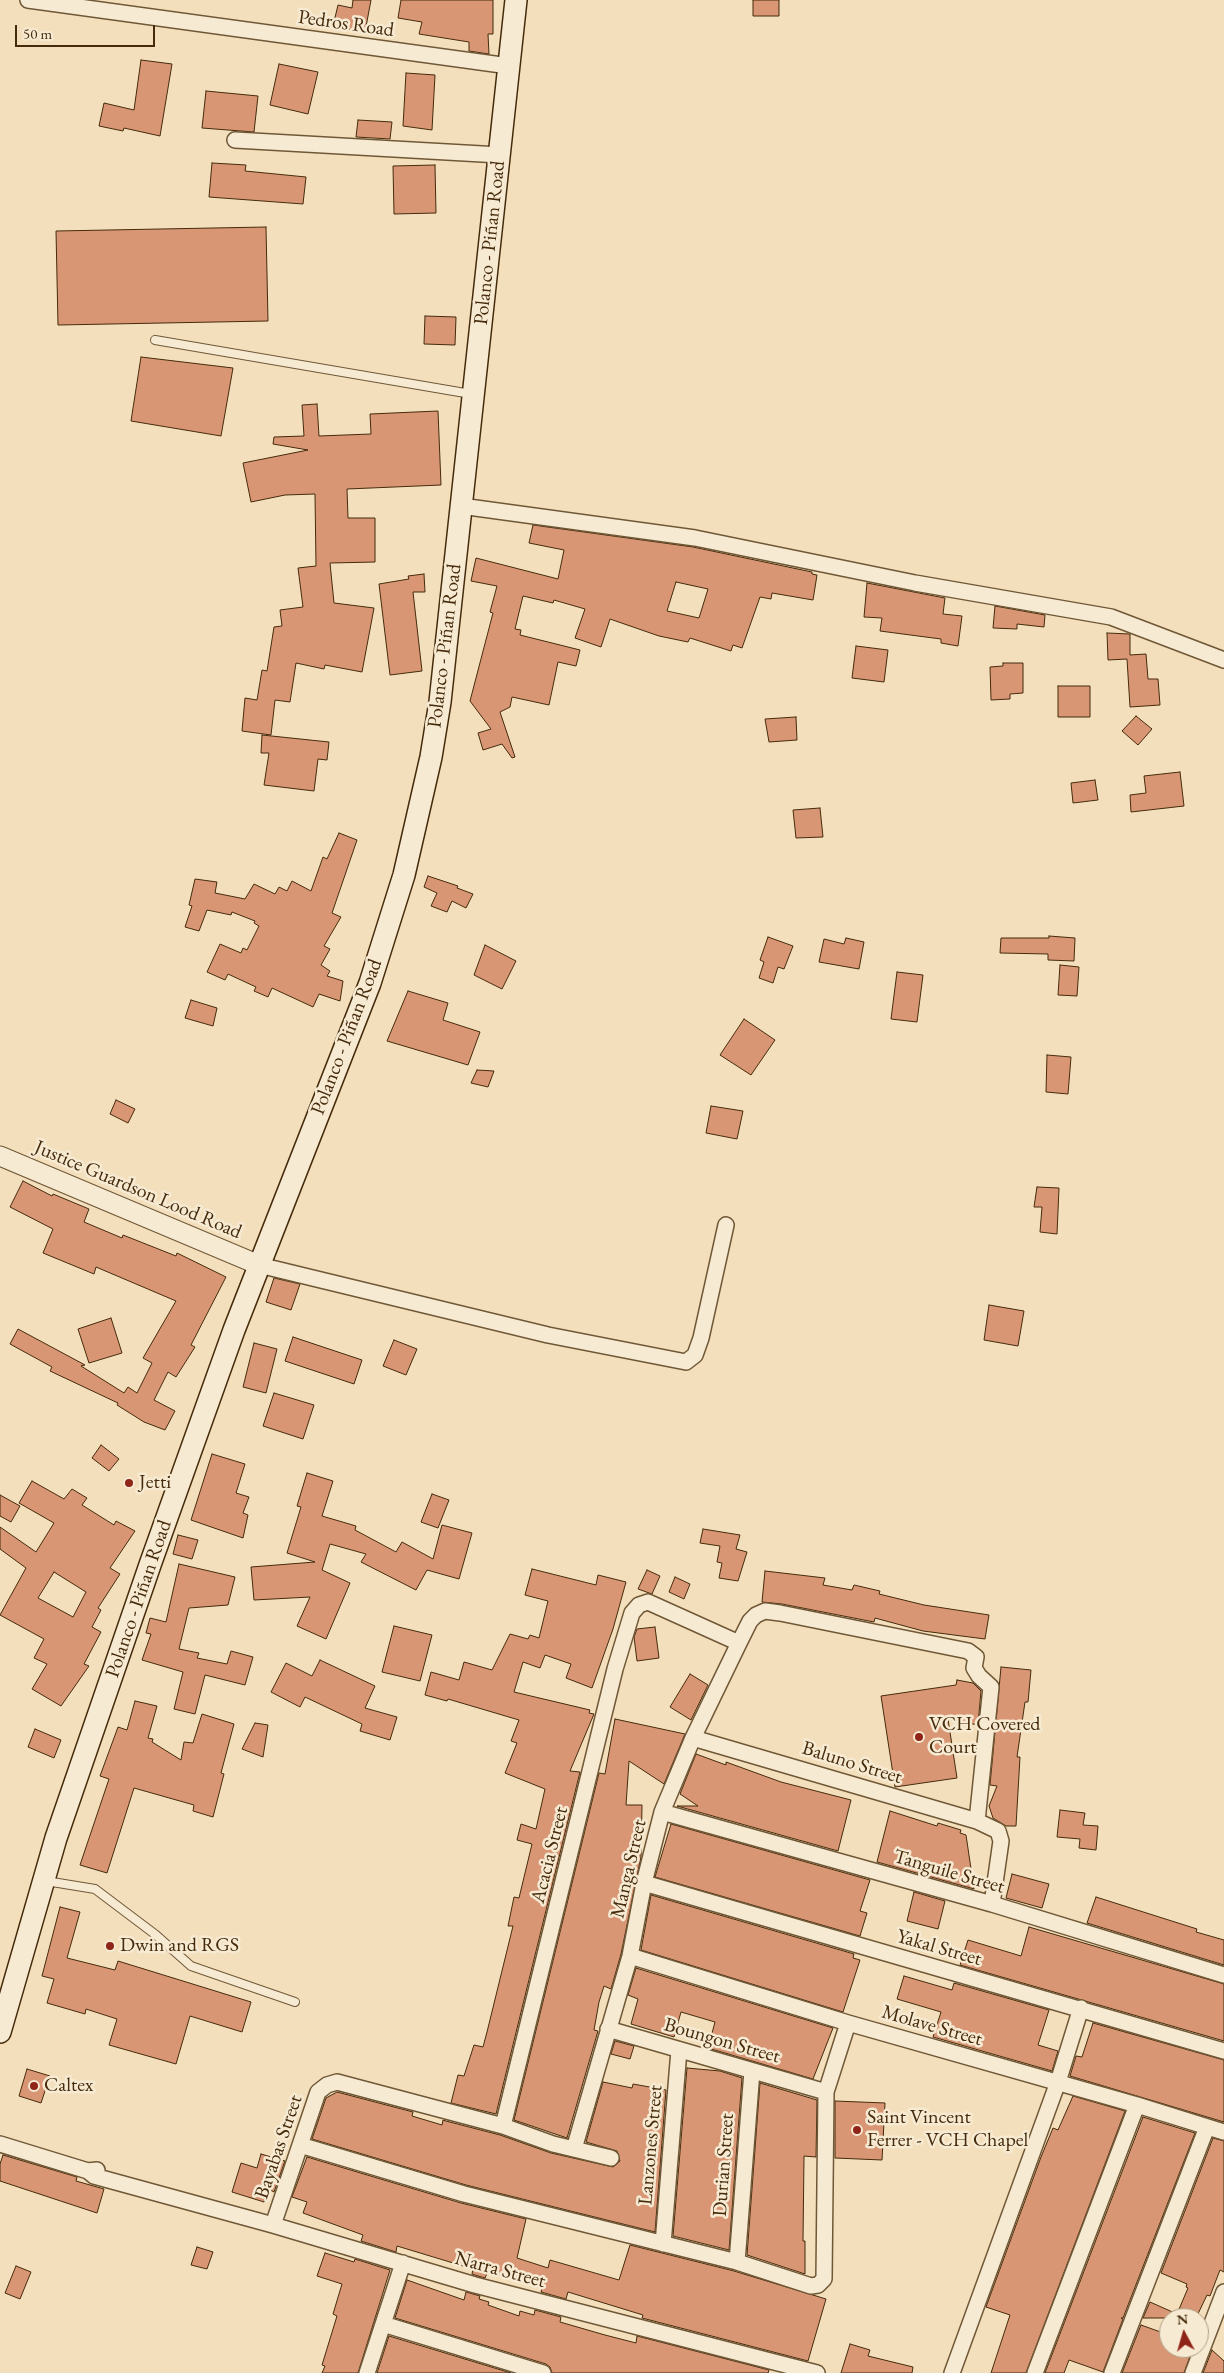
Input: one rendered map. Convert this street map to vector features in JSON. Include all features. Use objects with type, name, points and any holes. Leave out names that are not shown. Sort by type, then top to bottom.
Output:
[{"type":"main road","name":"Polanco - Piñan Road","points":[[0,2032],[44,1880],[151,1562],[259,1265],[370,983],[404,875],[420,808],[437,720],[516,0]]},
{"type":"street","name":"Pedros Road","points":[[28,0],[509,66]]},
{"type":"street","points":[[235,140],[500,155]]},
{"type":"street","points":[[461,506],[695,538],[915,583],[1111,617],[1224,660]]},
{"type":"street","name":"Justice Guardson Lood Road","points":[[0,1156],[259,1265]]},
{"type":"street","points":[[259,1265],[548,1335],[686,1362],[695,1355],[701,1338],[726,1225]]},
{"type":"street","name":"Acacia Street","points":[[503,2126],[615,1669],[632,1614],[639,1605],[648,1602],[738,1643]]},
{"type":"street","name":"Manga Street","points":[[574,2149],[630,1956],[644,1883],[662,1812],[693,1738],[738,1643],[750,1622],[765,1611],[780,1613],[968,1651],[976,1657],[974,1668],[979,1676],[991,1687],[977,1822]]},
{"type":"street","name":"Baluno Street","points":[[693,1738],[977,1822],[998,1830],[1001,1841],[992,1904]]},
{"type":"street","name":"Tanguile Street","points":[[662,1812],[992,1904],[1224,1974]]},
{"type":"street","name":"Yakal Street","points":[[644,1883],[1224,2051]]},
{"type":"street","name":"Molave Street","points":[[630,1956],[848,2023],[1058,2082],[1224,2132]]},
{"type":"street","points":[[952,2373],[1058,2082],[1080,2008]]},
{"type":"street","points":[[300,2146],[464,2194],[737,2262],[811,2286],[818,2285],[824,2279],[826,2092],[848,2023]]},
{"type":"street","name":"Boungon Street","points":[[608,2029],[826,2092]]},
{"type":"street","name":"Lanzones Street","points":[[663,2244],[680,2050]]},
{"type":"street","name":"Durian Street","points":[[737,2262],[752,2071]]},
{"type":"street","name":"Bayabas Street","points":[[273,2225],[318,2092],[327,2085],[336,2082],[503,2126]]},
{"type":"street","points":[[1035,2373],[1137,2105]]},
{"type":"street","points":[[503,2126],[574,2149],[611,2158]]},
{"type":"street","points":[[1112,2373],[1207,2127]]},
{"type":"street","name":"Narra Street","points":[[0,2144],[88,2171],[94,2176],[168,2198],[175,2197],[475,2285],[817,2373]]},
{"type":"street","points":[[367,2373],[403,2263]]},
{"type":"street","points":[[1193,2373],[1224,2292]]},
{"type":"street","points":[[383,2324],[543,2373]]},
{"type":"lane","points":[[155,340],[473,394]]},
{"type":"lane","points":[[44,1880],[96,1889],[156,1934],[192,1966],[295,2002]]},
{"type":"building","points":[[353,0],[371,0],[365,32],[333,26],[338,5],[352,8]]},
{"type":"building","points":[[401,0],[493,0],[493,34],[488,34],[489,54],[469,51],[469,42],[419,34],[422,22],[398,18]]},
{"type":"building","points":[[753,0],[779,0],[779,16],[753,16]]},
{"type":"building","points":[[141,60],[172,64],[160,136],[124,128],[123,131],[99,126],[104,103],[134,110]]},
{"type":"building","points":[[279,64],[318,72],[308,114],[270,105]]},
{"type":"building","points":[[406,73],[435,75],[432,130],[403,126]]},
{"type":"building","points":[[206,91],[258,96],[254,132],[202,128]]},
{"type":"building","points":[[358,120],[392,122],[390,139],[356,137]]},
{"type":"building","points":[[212,163],[246,165],[245,171],[306,177],[303,204],[209,197]]},
{"type":"building","points":[[435,165],[436,213],[394,214],[393,166]]},
{"type":"building","points":[[266,227],[268,321],[58,325],[56,231]]},
{"type":"building","points":[[425,316],[456,317],[455,345],[424,344]]},
{"type":"building","points":[[141,357],[233,368],[221,436],[131,421]]},
{"type":"building","points":[[317,404],[319,436],[371,434],[370,414],[438,411],[441,485],[347,489],[348,518],[375,518],[375,562],[330,563],[334,603],[374,608],[362,672],[325,665],[324,669],[296,663],[290,702],[275,700],[271,735],[242,731],[245,698],[257,700],[262,670],[267,671],[274,627],[282,626],[280,610],[303,607],[298,568],[316,566],[315,494],[285,495],[251,502],[243,463],[308,450],[273,444],[274,437],[304,436],[302,405]]},
{"type":"building","points":[[533,525],[693,547],[812,572],[812,574],[817,575],[813,600],[772,593],[771,599],[760,597],[742,648],[733,645],[731,651],[690,638],[688,642],[659,636],[610,619],[601,647],[575,638],[585,609],[554,600],[553,603],[523,596],[515,629],[521,630],[520,635],[580,650],[576,666],[558,662],[549,705],[512,697],[510,707],[500,712],[515,757],[512,758],[502,744],[483,750],[478,733],[491,729],[470,701],[493,613],[490,612],[497,586],[471,581],[476,558],[558,579],[564,550],[529,543]],"holes":[[[676,582],[708,589],[699,618],[667,611]]]},
{"type":"building","points":[[424,574],[425,592],[413,592],[422,671],[390,675],[379,584],[409,579],[408,576]]},
{"type":"building","points":[[867,583],[945,598],[943,614],[962,616],[958,646],[941,643],[941,639],[880,631],[882,618],[864,617]]},
{"type":"building","points":[[995,606],[1045,615],[1044,627],[1017,624],[1017,629],[993,628]]},
{"type":"building","points":[[1107,633],[1130,634],[1130,655],[1146,654],[1148,679],[1158,679],[1160,705],[1130,707],[1127,659],[1108,660]]},
{"type":"building","points":[[856,646],[888,650],[884,682],[852,678]]},
{"type":"building","points":[[1003,663],[1023,663],[1023,693],[1010,694],[1010,699],[991,700],[990,667],[1003,666]]},
{"type":"building","points":[[1058,686],[1090,686],[1090,717],[1058,717]]},
{"type":"building","points":[[1136,716],[1152,729],[1138,745],[1122,731]]},
{"type":"building","points":[[796,717],[797,740],[769,742],[765,719]]},
{"type":"building","points":[[262,735],[329,742],[327,760],[318,759],[314,791],[264,785],[269,753],[261,753]]},
{"type":"building","points":[[1180,772],[1184,806],[1131,812],[1130,795],[1146,793],[1144,776]]},
{"type":"building","points":[[1095,780],[1098,800],[1073,803],[1071,783]]},
{"type":"building","points":[[820,808],[823,837],[796,838],[793,810]]},
{"type":"building","points":[[339,833],[357,840],[332,913],[341,917],[324,946],[330,949],[321,965],[330,971],[327,976],[343,981],[340,1001],[319,994],[313,1007],[272,988],[268,997],[254,991],[256,987],[228,974],[225,980],[207,972],[220,944],[241,953],[243,948],[247,950],[259,926],[254,923],[255,921],[232,912],[231,915],[207,910],[199,931],[185,927],[192,906],[189,905],[195,879],[217,882],[215,893],[245,899],[254,884],[275,894],[279,887],[287,891],[292,881],[311,891],[323,857],[327,859]]},
{"type":"building","points":[[428,876],[458,886],[457,888],[473,894],[466,908],[452,901],[447,912],[431,906],[437,893],[424,887]]},
{"type":"building","points":[[1049,936],[1075,938],[1074,961],[1048,960],[1048,954],[1000,953],[1001,938],[1049,938]]},
{"type":"building","points":[[768,937],[793,946],[784,969],[778,967],[773,983],[759,978],[764,962],[760,960]]},
{"type":"building","points":[[846,938],[864,942],[859,969],[819,962],[824,939],[844,944]]},
{"type":"building","points":[[485,945],[516,961],[502,989],[474,975]]},
{"type":"building","points":[[1060,965],[1079,967],[1077,996],[1058,995]]},
{"type":"building","points":[[897,972],[923,975],[917,1022],[891,1019]]},
{"type":"building","points":[[408,991],[448,1003],[443,1020],[480,1032],[468,1065],[387,1041]]},
{"type":"building","points":[[191,1000],[217,1008],[213,1026],[185,1018]]},
{"type":"building","points":[[744,1019],[775,1040],[751,1075],[720,1055]]},
{"type":"building","points":[[1047,1055],[1071,1057],[1068,1094],[1046,1092]]},
{"type":"building","points":[[477,1070],[494,1071],[488,1087],[471,1083]]},
{"type":"building","points":[[116,1100],[135,1109],[128,1123],[110,1114]]},
{"type":"building","points":[[711,1106],[743,1111],[737,1139],[706,1133]]},
{"type":"building","points":[[23,1181],[52,1196],[53,1194],[89,1209],[84,1222],[122,1238],[123,1235],[176,1256],[177,1253],[226,1277],[191,1345],[195,1347],[176,1377],[168,1372],[154,1400],[175,1411],[165,1430],[144,1422],[117,1405],[118,1403],[50,1371],[52,1367],[10,1344],[18,1329],[85,1365],[81,1366],[124,1393],[128,1387],[137,1393],[152,1363],[143,1358],[176,1301],[96,1267],[94,1274],[43,1253],[53,1229],[10,1207]]},
{"type":"building","points":[[1037,1187],[1059,1188],[1057,1234],[1040,1232],[1042,1207],[1034,1207]]},
{"type":"building","points":[[274,1278],[300,1284],[291,1310],[266,1302]]},
{"type":"building","points":[[989,1305],[1024,1311],[1018,1346],[984,1340]]},
{"type":"building","points":[[111,1318],[122,1353],[89,1363],[78,1329]]},
{"type":"building","points":[[293,1337],[362,1360],[354,1384],[285,1361]]},
{"type":"building","points":[[394,1340],[417,1349],[406,1375],[383,1366]]},
{"type":"building","points":[[254,1343],[277,1349],[266,1393],[243,1387]]},
{"type":"building","points":[[274,1393],[314,1405],[303,1439],[263,1426]]},
{"type":"building","points":[[101,1445],[119,1459],[109,1471],[92,1458]]},
{"type":"building","points":[[212,1454],[245,1464],[236,1493],[249,1497],[243,1513],[248,1515],[243,1538],[191,1520]]},
{"type":"building","points":[[307,1473],[333,1481],[322,1516],[356,1526],[355,1530],[396,1552],[402,1542],[433,1559],[442,1525],[472,1533],[459,1579],[427,1570],[416,1590],[361,1562],[366,1554],[330,1544],[322,1570],[350,1583],[326,1639],[297,1626],[310,1597],[254,1600],[251,1567],[315,1562],[287,1553],[301,1507],[297,1506]]},
{"type":"building","points":[[32,1481],[64,1499],[72,1489],[87,1498],[82,1505],[114,1525],[116,1521],[135,1531],[110,1568],[120,1574],[98,1608],[101,1610],[92,1627],[101,1632],[84,1664],[89,1666],[61,1706],[32,1689],[47,1664],[34,1658],[44,1639],[0,1615],[26,1568],[0,1549],[0,1527],[36,1552],[54,1523],[19,1503]],"holes":[[[54,1572],[86,1592],[73,1617],[38,1598]]]},
{"type":"building","points":[[432,1494],[449,1500],[438,1528],[421,1522]]},
{"type":"building","points":[[0,1495],[20,1506],[11,1522],[0,1516]]},
{"type":"building","points":[[703,1529],[740,1535],[736,1549],[747,1552],[738,1581],[719,1578],[722,1563],[717,1562],[720,1546],[700,1543]]},
{"type":"building","points":[[178,1535],[198,1540],[192,1559],[173,1554]]},
{"type":"building","points":[[179,1564],[235,1577],[228,1605],[189,1608],[179,1649],[199,1653],[197,1658],[227,1664],[231,1651],[253,1657],[245,1685],[205,1675],[195,1714],[174,1709],[183,1672],[142,1660],[151,1634],[146,1633],[150,1618],[166,1622]]},
{"type":"building","points":[[532,1569],[596,1585],[598,1575],[626,1582],[613,1629],[592,1688],[566,1678],[571,1664],[545,1655],[540,1668],[523,1662],[514,1692],[590,1710],[589,1713],[594,1714],[570,1771],[580,1772],[496,2114],[451,2103],[458,2075],[464,2076],[474,2045],[483,2047],[513,1926],[508,1926],[514,1897],[519,1898],[532,1844],[517,1840],[521,1824],[536,1829],[545,1789],[505,1773],[517,1743],[511,1741],[519,1720],[448,1699],[447,1701],[425,1695],[431,1672],[459,1680],[464,1662],[492,1670],[510,1634],[528,1639],[530,1635],[539,1638],[548,1601],[525,1595]]},
{"type":"building","points":[[647,1570],[660,1576],[652,1594],[638,1589]]},
{"type":"building","points":[[765,1571],[825,1578],[823,1585],[852,1590],[854,1585],[880,1591],[879,1594],[924,1605],[989,1615],[985,1639],[923,1631],[875,1618],[874,1622],[782,1604],[762,1602]]},
{"type":"building","points":[[675,1577],[690,1584],[684,1599],[669,1592]]},
{"type":"building","points":[[394,1626],[432,1635],[420,1681],[382,1672]]},
{"type":"building","points":[[655,1627],[659,1658],[637,1661],[634,1637],[637,1629]]},
{"type":"building","points":[[320,1660],[375,1686],[365,1708],[397,1717],[390,1740],[360,1731],[362,1724],[305,1697],[300,1707],[271,1692],[286,1663],[312,1676]]},
{"type":"building","points":[[1001,1667],[1031,1670],[1028,1702],[1025,1702],[1017,1757],[1020,1757],[1016,1826],[1006,1826],[993,1818],[989,1806],[997,1786],[990,1785]]},
{"type":"building","points":[[690,1674],[708,1685],[691,1720],[670,1707]]},
{"type":"building","name":"VCH Covered Court","points":[[957,1680],[973,1683],[981,1691],[978,1725],[948,1719],[957,1778],[895,1787],[881,1696],[956,1685]]},
{"type":"building","points":[[135,1701],[157,1706],[148,1738],[153,1739],[152,1742],[181,1760],[184,1742],[193,1743],[202,1714],[234,1724],[221,1773],[224,1774],[213,1817],[193,1811],[194,1805],[134,1788],[107,1873],[80,1865],[109,1779],[100,1776],[118,1727],[127,1730]]},
{"type":"building","points":[[615,1719],[685,1734],[664,1784],[629,1761],[626,1805],[642,1805],[641,1857],[621,1954],[611,1989],[604,1986],[599,2002],[594,2030],[598,2031],[567,2138],[514,2120],[599,1773],[605,1774]]},
{"type":"building","points":[[255,1723],[268,1725],[263,1757],[242,1749]]},
{"type":"building","points":[[35,1729],[61,1740],[54,1758],[28,1747]]},
{"type":"building","points":[[696,1754],[726,1765],[726,1762],[781,1782],[851,1800],[838,1851],[677,1806],[698,1806],[680,1794]]},
{"type":"building","points":[[1060,1810],[1085,1813],[1083,1825],[1098,1826],[1096,1850],[1079,1848],[1080,1839],[1057,1837]]},
{"type":"building","points":[[890,1811],[937,1826],[938,1823],[961,1830],[960,1833],[966,1835],[974,1889],[877,1862]]},
{"type":"building","points":[[671,1824],[870,1880],[860,1911],[867,1913],[860,1936],[655,1877]]},
{"type":"building","points":[[1012,1874],[1049,1884],[1042,1908],[1006,1898]]},
{"type":"building","points":[[914,1892],[945,1901],[938,1929],[907,1921]]},
{"type":"building","points":[[651,1895],[854,1954],[853,1958],[860,1960],[843,2012],[641,1950]]},
{"type":"building","points":[[1096,1897],[1197,1929],[1196,1932],[1224,1940],[1224,1965],[1087,1923]]},
{"type":"building","points":[[60,1907],[80,1912],[67,1958],[115,1970],[118,1961],[251,2002],[242,2032],[190,2016],[176,2064],[109,2045],[117,2019],[86,2009],[85,2014],[47,2003],[54,1979],[42,1976]]},
{"type":"building","points":[[1029,1927],[1224,1984],[1224,2041],[960,1965],[968,1940],[1021,1956]]},
{"type":"building","points":[[636,1968],[833,2028],[813,2079],[708,2048],[715,2022],[681,2012],[674,2037],[631,2024],[638,1999],[628,1995]]},
{"type":"building","points":[[904,1976],[952,1990],[954,1983],[1049,2010],[1038,2045],[1058,2051],[1052,2071],[933,2037],[941,2012],[897,1999]]},
{"type":"building","points":[[1093,2023],[1224,2060],[1224,2122],[1070,2076],[1076,2056],[1082,2057]]},
{"type":"building","points":[[615,2041],[634,2046],[630,2059],[611,2054]]},
{"type":"building","points":[[687,2068],[720,2071],[742,2078],[729,2250],[673,2236]]},
{"type":"building","name":"Caltex","points":[[27,2069],[50,2076],[41,2103],[19,2096]]},
{"type":"building","points":[[603,2082],[632,2088],[633,2084],[666,2090],[655,2232],[466,2185],[312,2139],[326,2098],[337,2092],[413,2112],[412,2116],[442,2125],[443,2120],[500,2135],[551,2153],[613,2167],[620,2161],[617,2151],[586,2142]]},
{"type":"building","points":[[760,2083],[817,2100],[816,2157],[804,2156],[803,2241],[805,2241],[805,2274],[747,2255]]},
{"type":"building","points":[[1073,2096],[1125,2111],[1026,2373],[991,2373],[1010,2315],[986,2307],[1041,2157],[1053,2128],[1058,2130]]},
{"type":"building","name":"Saint Vincent Ferrer - VCH Chapel","points":[[835,2101],[885,2103],[882,2160],[835,2158]]},
{"type":"building","points":[[1143,2117],[1195,2133],[1123,2318],[1121,2318],[1123,2319],[1103,2372],[1069,2360],[1064,2373],[1045,2373]]},
{"type":"building","points":[[1213,2138],[1224,2141],[1224,2272],[1220,2270],[1210,2296],[1207,2295],[1201,2308],[1180,2308],[1188,2288],[1186,2287],[1187,2284],[1161,2273]]},
{"type":"building","points":[[261,2154],[285,2161],[274,2192],[268,2189],[264,2202],[232,2192],[241,2163],[257,2168]]},
{"type":"building","points":[[3,2155],[77,2177],[76,2181],[104,2189],[97,2213],[0,2181],[0,2164]]},
{"type":"building","points":[[307,2157],[461,2203],[526,2219],[517,2258],[548,2268],[550,2260],[619,2280],[630,2245],[734,2271],[826,2299],[808,2361],[642,2318],[643,2315],[568,2292],[566,2299],[541,2292],[542,2288],[488,2271],[485,2278],[472,2274],[473,2269],[397,2246],[396,2252],[361,2241],[363,2235],[303,2213],[307,2202],[292,2197]]},
{"type":"building","points":[[197,2247],[213,2252],[207,2269],[191,2265]]},
{"type":"building","points":[[325,2253],[354,2262],[355,2259],[390,2270],[358,2373],[322,2373],[325,2366],[322,2365],[337,2316],[333,2314],[342,2284],[317,2276]]},
{"type":"building","points":[[16,2266],[31,2272],[20,2299],[5,2293]]},
{"type":"building","points":[[407,2280],[464,2300],[466,2292],[480,2296],[479,2299],[489,2302],[488,2305],[519,2316],[520,2311],[534,2315],[535,2310],[561,2317],[560,2322],[636,2343],[637,2336],[769,2370],[768,2373],[552,2373],[550,2367],[546,2364],[395,2318]]},
{"type":"building","points":[[1150,2302],[1164,2308],[1159,2308],[1159,2318],[1143,2318]]},
{"type":"building","points":[[1141,2325],[1159,2331],[1159,2358],[1189,2358],[1184,2373],[1122,2373]]},
{"type":"building","points":[[389,2336],[511,2373],[377,2373]]},
{"type":"building","points":[[850,2344],[870,2350],[868,2356],[913,2367],[912,2373],[841,2373]]},
{"type":"building","points":[[1212,2350],[1224,2361],[1224,2373],[1203,2373]]},
{"type":"place","name":"Jetti","points":[[129,1483]]},
{"type":"place","name":"VCH Covered Court","points":[[919,1737]]},
{"type":"place","name":"Dwin and RGS","points":[[110,1946]]},
{"type":"place","name":"Caltex","points":[[34,2086]]},
{"type":"place","name":"Saint Vincent Ferrer - VCH Chapel","points":[[857,2130]]}]
